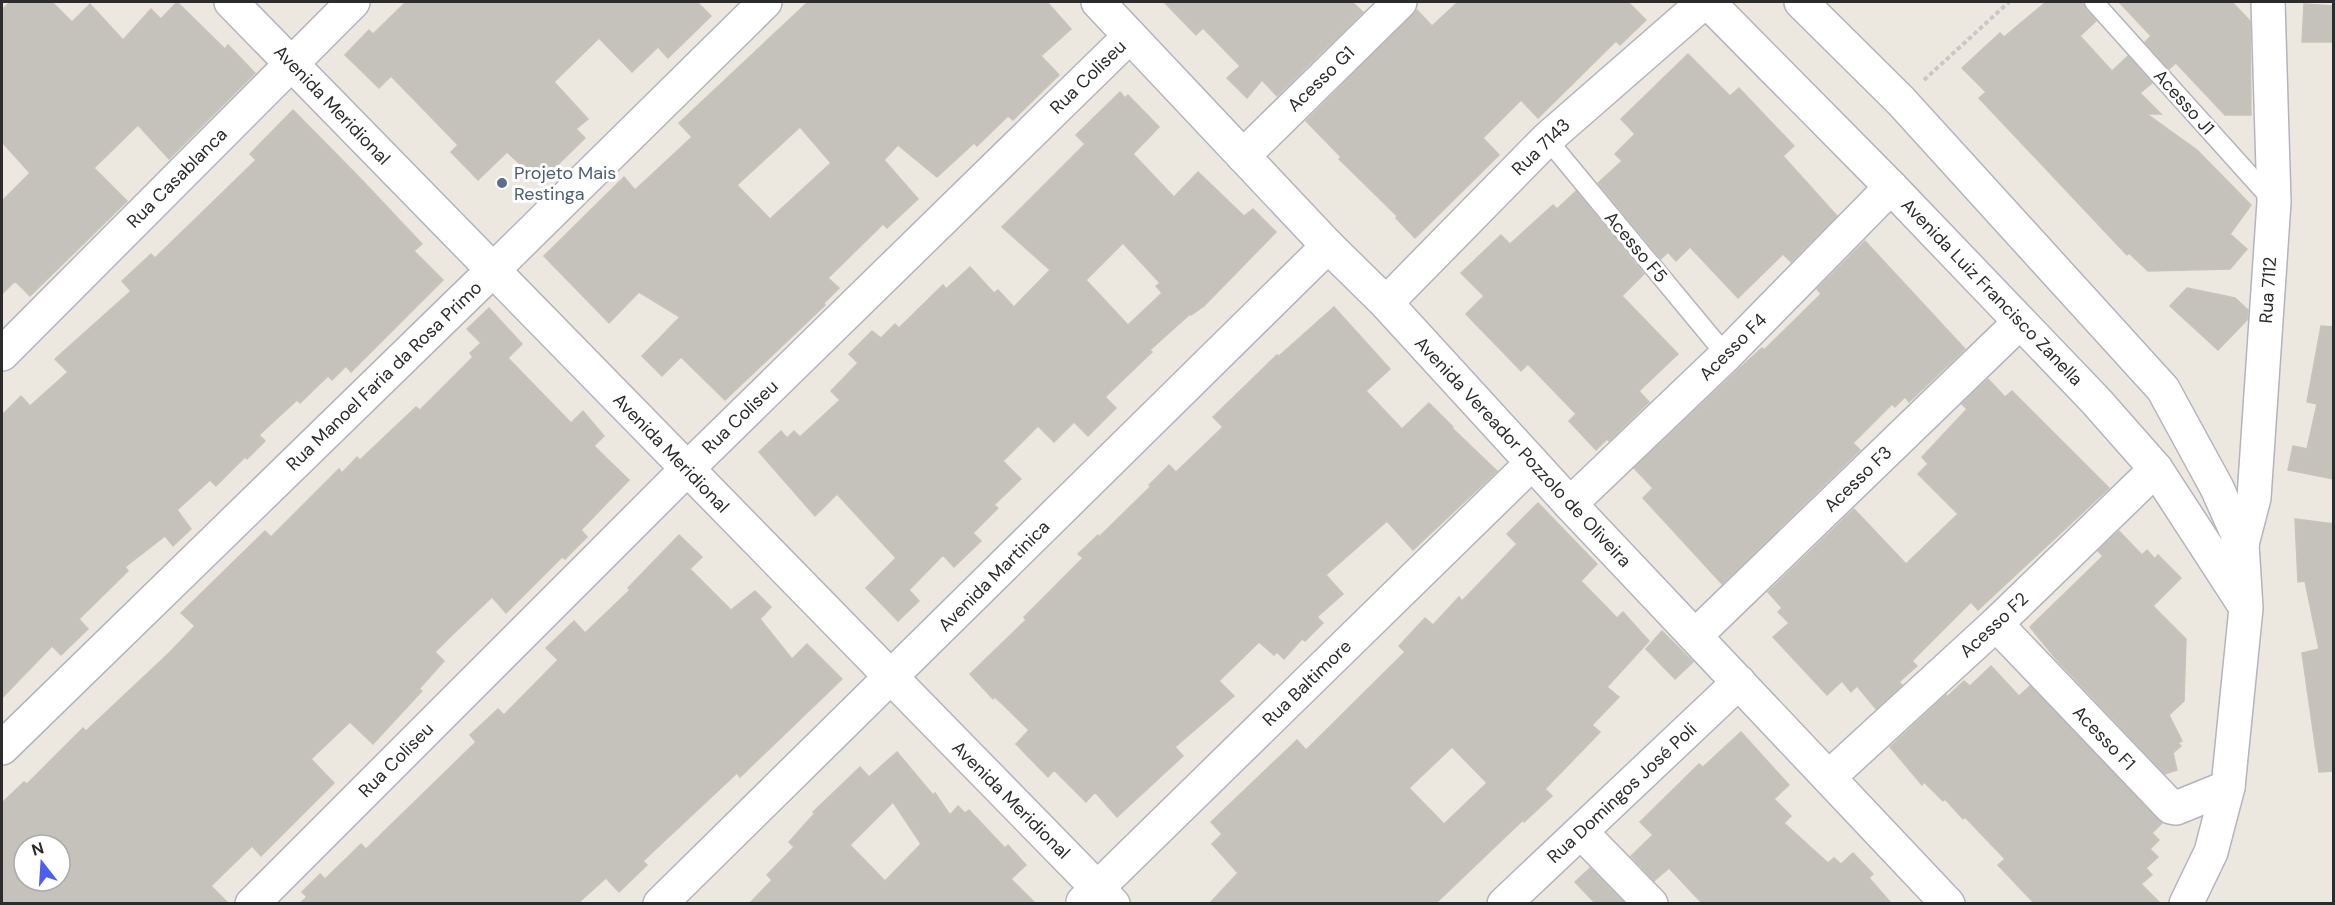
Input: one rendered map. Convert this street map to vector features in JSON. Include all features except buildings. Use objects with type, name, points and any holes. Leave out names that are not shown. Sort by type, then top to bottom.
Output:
[{"type":"street","name":"Avenida Meridional","points":[[231,2],[890,678],[1097,898]]},
{"type":"street","name":"Rua Casablanca","points":[[2,354],[353,2]]},
{"type":"street","name":"Rua Manoel Faria da Rosa Primo","points":[[2,748],[765,2]]},
{"type":"street","name":"Acesso G1","points":[[1243,156],[1400,2]]},
{"type":"street","name":"Rua 7143","points":[[1386,303],[1547,139],[1706,2]]},
{"type":"street","name":"Avenida Luiz Francisco Zanella","points":[[1706,2],[1891,187],[2096,401],[2156,469],[2246,608]]},
{"type":"street","points":[[1801,2],[1901,101],[2163,388],[2217,488],[2242,544],[2246,608],[2228,787],[2211,852],[2186,903]]},
{"type":"street","name":"Rua 7112","points":[[2242,544],[2254,498],[2274,202],[2268,2]]},
{"type":"street","name":"Avenida Vereador Pozzolo de Oliveira","points":[[1118,14],[1243,156],[1328,246],[1386,303],[1570,504],[1948,903]]},
{"type":"street","name":"Rua Coliseu","points":[[252,903],[687,469],[1118,14]]},
{"type":"street","name":"Acesso F4","points":[[1570,504],[1726,356],[1891,187]]},
{"type":"street","name":"Avenida Martinica","points":[[660,903],[1328,246]]},
{"type":"street","name":"Acesso F3","points":[[1695,636],[2020,322]]},
{"type":"street","name":"Rua Baltimore","points":[[1097,898],[1533,463]]},
{"type":"street","name":"Acesso F2","points":[[1828,777],[1996,624],[2156,469]]},
{"type":"street","points":[[2216,563],[2242,544]]},
{"type":"street","name":"Acesso F1","points":[[1996,624],[2171,807],[2176,808],[2228,787]]},
{"type":"street","name":"Rua Domingos José Poli","points":[[1504,903],[1739,682]]},
{"type":"street","points":[[1581,832],[1651,903]]},
{"type":"lane","name":"Acesso J1","points":[[2094,2],[2274,202]]},
{"type":"lane","name":"Acesso F5","points":[[1547,139],[1726,356]]},
{"type":"path","points":[[1901,101],[2009,2]]},
{"type":"place","name":"Projeto Mais Restinga","points":[[502,183]]}]
